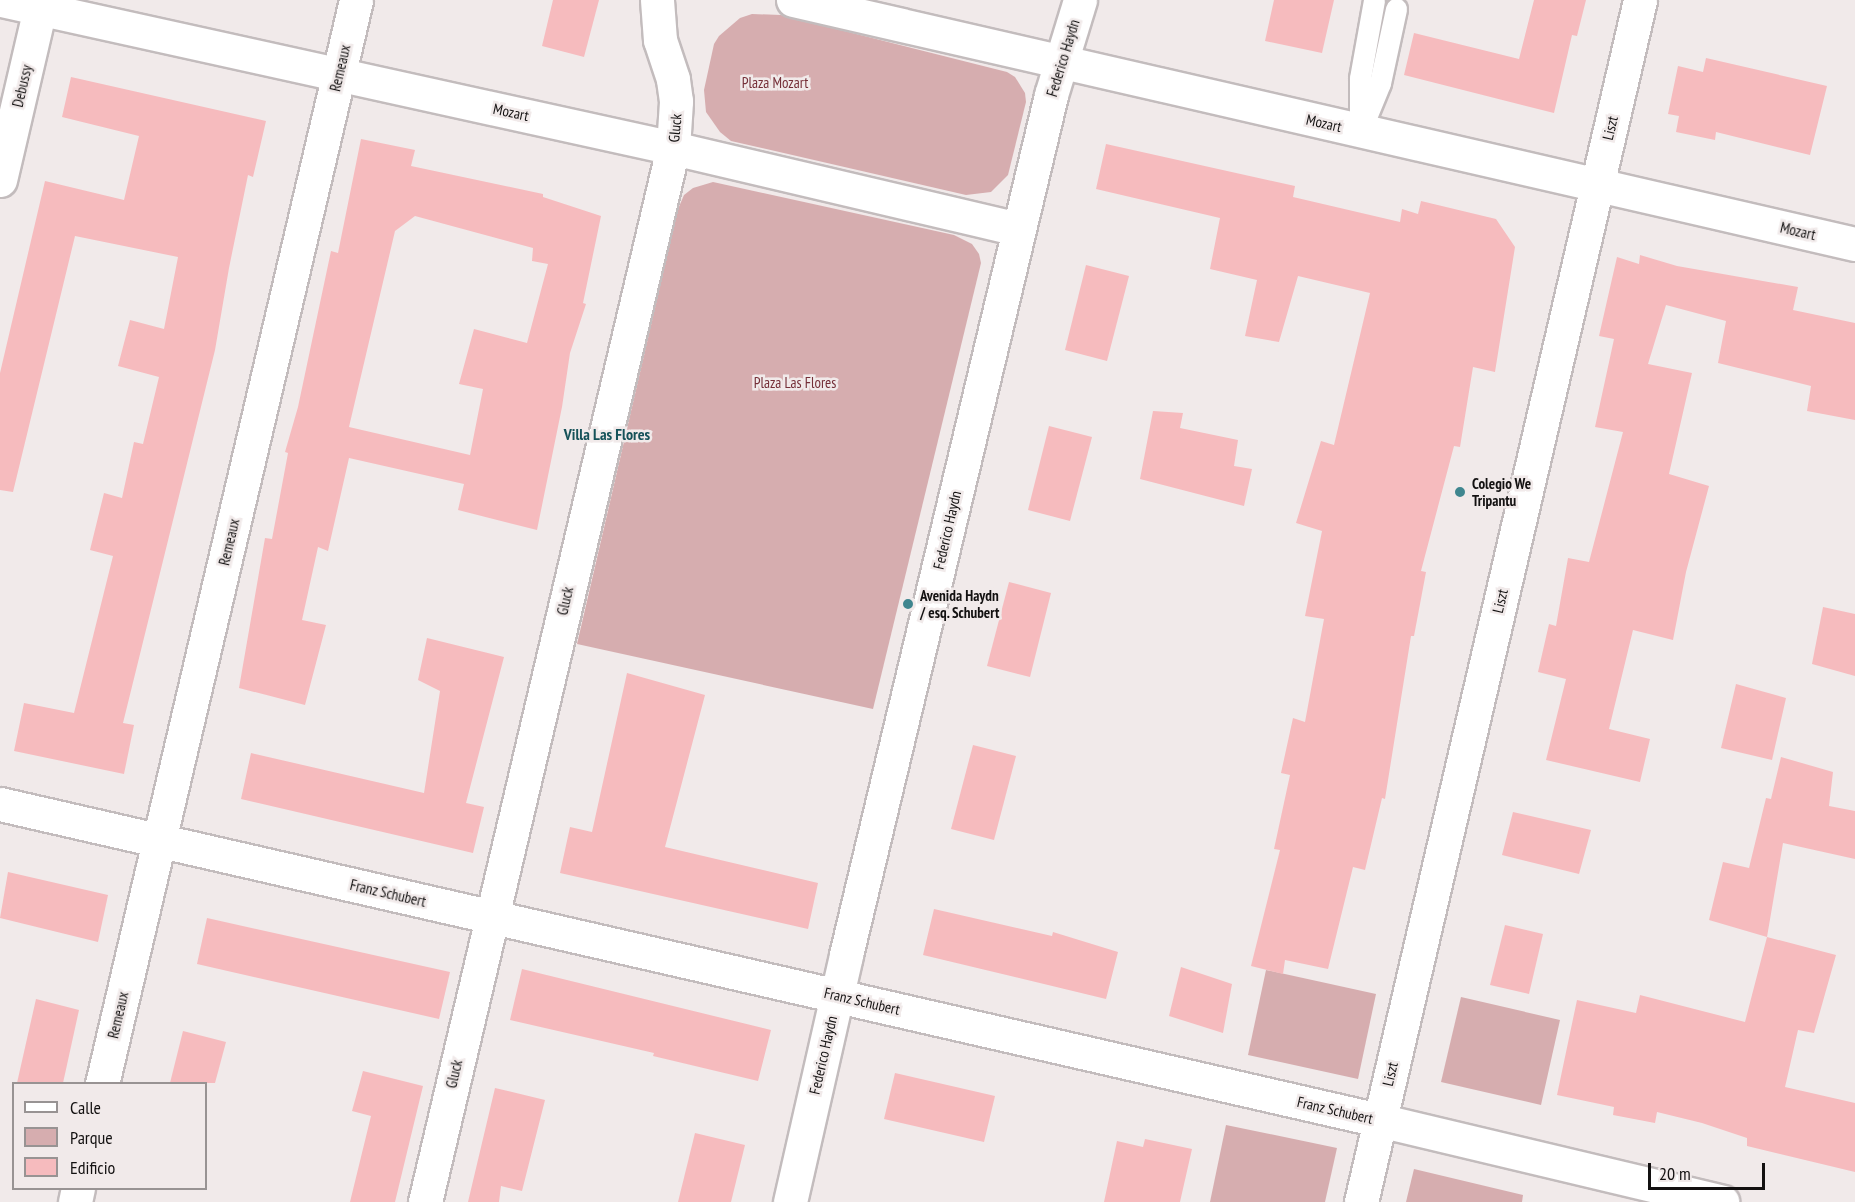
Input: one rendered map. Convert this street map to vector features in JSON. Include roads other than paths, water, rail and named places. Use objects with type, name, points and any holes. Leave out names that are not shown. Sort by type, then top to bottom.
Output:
[{"type":"street","name":"Mozart","points":[[1,0],[33,4],[338,75],[673,148],[1019,229]]},
{"type":"street","name":"Remeaux","points":[[102,1082],[356,0]]},
{"type":"street","name":"Gluck","points":[[425,1202],[490,916],[673,148],[676,101],[673,79],[660,40],[657,0]]},
{"type":"street","name":"Mozart","points":[[794,0],[1855,244]]},
{"type":"street","name":"Federico Haydn","points":[[790,1202],[1051,95],[1080,0]]},
{"type":"street","name":"Liszt","points":[[1360,1202],[1640,0]]},
{"type":"street","name":"Debussy","points":[[0,180],[33,4]]},
{"type":"street","name":"Franz Schubert","points":[[0,804],[1379,1120],[1722,1202]]},
{"type":"lane","points":[[1360,131],[1360,78],[1374,0]]},
{"type":"lane","points":[[1360,131],[1380,83],[1396,9]]},
{"type":"place","name":"Colegio We Tripantu","points":[[1460,492]]},
{"type":"place","name":"Avenida Haydn / esq. Schubert","points":[[908,604]]},
{"type":"district","name":"Villa Las Flores","points":[[607,434]]},
{"type":"park label","name":"Plaza Mozart","points":[[775,83]]},
{"type":"park label","name":"Plaza Las Flores","points":[[795,383]]}]
